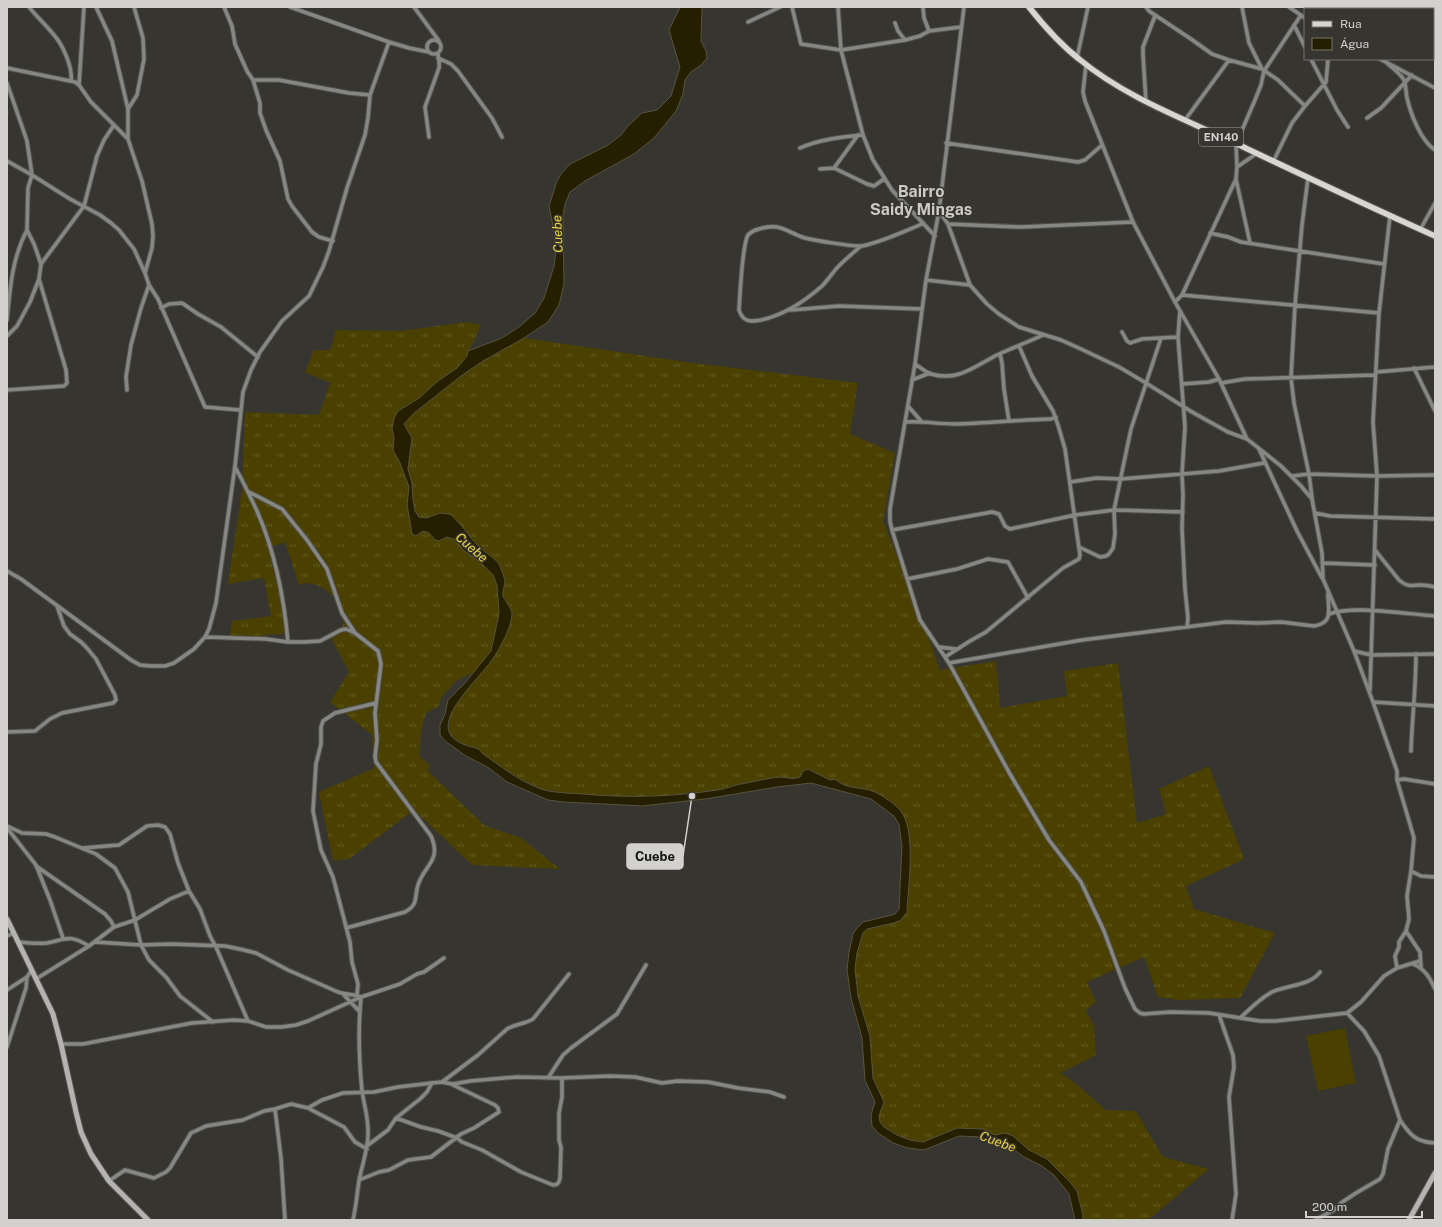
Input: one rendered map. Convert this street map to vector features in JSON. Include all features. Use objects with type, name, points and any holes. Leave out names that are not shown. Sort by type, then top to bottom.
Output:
[{"type":"main road","name":"EN140","points":[[1029,7],[1058,41],[1086,65],[1146,102],[1435,236]]},
{"type":"street","points":[[29,7],[55,35],[60,43],[70,65],[72,81]]},
{"type":"street","points":[[79,85],[84,7]]},
{"type":"street","points":[[96,7],[112,41],[128,109],[128,139],[142,181],[152,224],[152,248],[145,273]]},
{"type":"street","points":[[128,109],[137,96],[144,58],[143,38],[134,7]]},
{"type":"street","points":[[224,7],[232,26],[236,44],[247,72],[253,80],[260,103],[260,113],[280,161],[288,199],[312,232],[319,237],[333,241]]},
{"type":"street","points":[[292,7],[389,42],[432,54],[438,53]]},
{"type":"street","points":[[414,7],[432,30],[442,48],[438,53],[440,62],[439,68],[424,112],[429,137]]},
{"type":"street","points":[[748,22],[780,7]]},
{"type":"street","points":[[792,7],[801,44],[841,50],[905,40],[920,36],[929,31],[961,27]]},
{"type":"street","points":[[838,7],[841,50],[863,135],[873,160],[892,190],[922,224],[935,236]]},
{"type":"street","points":[[923,7],[924,18],[929,31]]},
{"type":"street","points":[[964,7],[946,144],[939,211],[926,280],[906,422],[890,509],[892,530],[920,620],[949,663],[1043,832],[1081,882],[1104,931],[1125,988],[1135,1009],[1140,1013],[1208,1013],[1260,1021],[1276,1021],[1347,1014],[1361,1002],[1384,976],[1397,968],[1420,961]]},
{"type":"street","points":[[1078,58],[1088,7]]},
{"type":"street","points":[[1146,7],[1148,11],[1155,16],[1212,54],[1263,70],[1278,80],[1305,106]]},
{"type":"street","points":[[1242,7],[1249,43],[1263,70]]},
{"type":"street","points":[[1289,7],[1304,17]]},
{"type":"street","points":[[1250,243],[1236,179],[1236,144],[1255,100],[1263,70],[1301,15]]},
{"type":"street","points":[[1146,102],[1143,47],[1155,16]]},
{"type":"street","points":[[895,23],[898,31],[905,40]]},
{"type":"street","points":[[1294,25],[1304,45]]},
{"type":"street","points":[[429,52],[427,48],[432,30]]},
{"type":"street","points":[[418,50],[429,42],[436,40],[440,42]]},
{"type":"street","points":[[7,571],[21,579],[131,660],[140,665],[165,666],[174,663],[194,649],[205,637],[209,629],[216,603],[235,466],[240,410],[246,381],[258,357],[282,321],[309,296],[323,268],[333,241],[347,188],[365,135],[370,95],[389,42]]},
{"type":"street","points":[[438,58],[451,64],[458,71],[492,118],[502,137]]},
{"type":"street","points":[[1185,120],[1229,60]]},
{"type":"street","points":[[1312,60],[1337,110],[1348,127]]},
{"type":"street","points":[[1273,162],[1292,123],[1305,106],[1325,85],[1327,79],[1328,60]]},
{"type":"street","points":[[1382,60],[1435,88]]},
{"type":"street","points":[[1386,62],[1405,81],[1410,109],[1426,144],[1435,150]]},
{"type":"street","points":[[1086,65],[1083,92],[1085,101],[1134,222],[1175,302],[1219,379],[1247,439]]},
{"type":"street","points":[[7,68],[72,81],[79,85],[91,102],[128,139]]},
{"type":"street","points":[[1367,118],[1381,108],[1412,75]]},
{"type":"street","points":[[253,80],[279,80],[349,93],[370,95]]},
{"type":"street","points":[[7,83],[27,141],[32,174],[28,188],[27,230],[16,255],[7,320]]},
{"type":"street","points":[[41,264],[84,206],[97,156],[104,140],[114,126]]},
{"type":"street","points":[[834,168],[858,135]]},
{"type":"street","points":[[800,148],[811,143],[863,135]]},
{"type":"street","points":[[946,144],[1078,162],[1085,160],[1102,145]]},
{"type":"street","points":[[1237,167],[1256,154]]},
{"type":"street","points":[[7,162],[32,174],[70,199],[100,215],[119,230],[134,249],[149,285],[158,299],[205,407],[240,410]]},
{"type":"street","points":[[820,169],[834,168],[874,186],[884,178]]},
{"type":"street","points":[[1308,178],[1295,305],[1292,378],[1294,403],[1309,474],[1315,513],[1323,580]]},
{"type":"street","points":[[1175,302],[1182,295],[1236,179]]},
{"type":"street","points":[[1420,230],[1435,203]]},
{"type":"street","points":[[939,211],[948,224],[970,285],[986,304],[1009,322],[1019,327],[1061,340],[1081,349],[1146,383],[1183,407],[1228,432],[1247,439],[1292,476],[1312,499]]},
{"type":"street","points":[[1370,693],[1377,476],[1373,422],[1378,313],[1390,216]]},
{"type":"street","points":[[948,224],[1021,227],[1134,222]]},
{"type":"street","points":[[860,246],[836,269],[822,286],[790,310],[772,318],[751,322],[747,321],[742,316],[740,310],[742,272],[746,239],[749,234],[758,229],[777,226],[805,238],[860,246],[887,238],[922,224]]},
{"type":"street","points":[[7,336],[17,326],[30,302],[39,279],[41,264],[27,230]]},
{"type":"street","points":[[1210,233],[1228,237],[1237,242],[1384,264]]},
{"type":"street","points":[[7,390],[64,386],[68,383],[66,370],[39,279]]},
{"type":"street","points":[[926,280],[970,285]]},
{"type":"street","points":[[127,390],[126,377],[131,345],[149,285]]},
{"type":"street","points":[[1182,295],[1378,313]]},
{"type":"street","points":[[162,308],[169,304],[182,303],[221,327],[258,357]]},
{"type":"street","points":[[790,310],[839,306],[922,309]]},
{"type":"street","points":[[1180,310],[1178,338],[1185,427],[1182,474],[1185,589],[1188,618],[1187,627]]},
{"type":"street","points":[[1122,332],[1127,341],[1130,343],[1154,338],[1178,338]]},
{"type":"street","points":[[915,364],[930,373],[948,376],[954,375],[970,370],[1000,354],[1043,335]]},
{"type":"street","points":[[1154,338],[1158,344]]},
{"type":"street","points":[[1079,547],[1100,557],[1109,554],[1113,548],[1115,534],[1114,510],[1131,429],[1161,338]]},
{"type":"street","points":[[945,657],[986,632],[1063,568],[1079,559],[1080,555],[1065,449],[1056,417],[1032,376],[1019,346]]},
{"type":"street","points":[[1000,354],[1009,421]]},
{"type":"street","points":[[1221,384],[1245,380],[1376,373],[1435,367]]},
{"type":"street","points":[[1414,368],[1435,410]]},
{"type":"street","points":[[912,380],[930,373]]},
{"type":"street","points":[[1182,384],[1209,382],[1219,379]]},
{"type":"street","points":[[908,406],[921,421]]},
{"type":"street","points":[[906,422],[921,421],[954,424],[1051,419],[1056,417]]},
{"type":"street","points":[[1051,419],[1058,425]]},
{"type":"street","points":[[1258,448],[1337,611],[1370,693],[1397,771],[1397,780],[1414,838],[1407,896],[1408,919],[1406,931],[1399,942],[1399,947],[1395,956],[1397,968]]},
{"type":"street","points":[[1070,482],[1092,478],[1120,479],[1219,471],[1264,463]]},
{"type":"street","points":[[235,466],[262,525],[276,571],[282,593],[288,642]]},
{"type":"street","points":[[1292,476],[1309,474],[1435,476]]},
{"type":"street","points":[[248,492],[284,511],[307,540],[327,569],[332,579],[342,614],[355,633]]},
{"type":"street","points":[[892,530],[992,512],[999,514],[1005,526],[1010,529],[1075,515],[1114,510],[1183,512]]},
{"type":"street","points":[[1315,513],[1330,516],[1435,519]]},
{"type":"street","points":[[1375,550],[1399,580],[1404,584],[1411,586],[1419,585],[1435,587]]},
{"type":"street","points":[[907,579],[957,569],[988,559],[1008,562],[1028,598]]},
{"type":"street","points":[[1322,563],[1375,565]]},
{"type":"street","points":[[949,663],[1082,640],[1226,622],[1258,623],[1274,621],[1314,626],[1324,623],[1329,614],[1327,591]]},
{"type":"street","points":[[7,732],[35,731],[50,718],[62,713],[113,703],[116,700],[115,695],[96,659],[81,642],[70,634],[64,626],[56,605]]},
{"type":"street","points":[[1329,614],[1337,611],[1373,611],[1435,616]]},
{"type":"street","points":[[1188,618],[1195,626]]},
{"type":"street","points":[[205,637],[266,639],[288,642],[320,641],[346,629],[355,633],[378,651],[381,664],[375,720],[377,740],[375,756],[376,762],[431,836],[435,849],[434,857],[418,884],[415,902],[411,909],[346,928]]},
{"type":"street","points":[[939,647],[956,649]]},
{"type":"street","points":[[1354,651],[1371,654],[1435,654]]},
{"type":"street","points":[[1411,752],[1416,685],[1416,654]]},
{"type":"street","points":[[1373,702],[1435,706]]},
{"type":"street","points":[[353,1220],[359,1180],[367,1147],[367,1115],[362,1092],[360,1056],[360,1012],[358,984],[352,962],[350,942],[333,877],[321,850],[313,811],[316,764],[321,744],[321,727],[323,721],[335,713],[376,703]]},
{"type":"street","points":[[1397,771],[1404,778]]},
{"type":"street","points":[[1397,780],[1404,778],[1435,784]]},
{"type":"street","points":[[81,848],[119,845],[152,824],[161,825],[169,831],[178,863],[189,891],[200,909],[210,936],[248,1022]]},
{"type":"street","points":[[7,827],[22,833],[46,834],[100,856],[117,870],[128,892],[141,945],[149,960],[166,977],[180,996],[213,1022]]},
{"type":"street","points":[[7,827],[36,865],[63,938]]},
{"type":"street","points":[[36,865],[105,914],[114,927]]},
{"type":"street","points":[[1411,870],[1421,876],[1435,877]]},
{"type":"street","points":[[36,979],[95,942],[114,927],[135,920],[170,899],[189,891]]},
{"type":"street","points":[[7,919],[31,971],[50,1006],[61,1044],[81,1132],[91,1154],[109,1180],[148,1220]]},
{"type":"street","points":[[1406,931],[1420,952],[1421,967],[1435,989]]},
{"type":"street","points":[[7,936],[14,933]]},
{"type":"street","points":[[18,942],[39,943],[63,938],[74,938],[89,946]]},
{"type":"street","points":[[95,942],[141,945],[171,944],[216,947],[225,946],[256,953],[288,970],[344,995],[359,996]]},
{"type":"street","points":[[61,1044],[83,1044],[192,1023],[234,1020],[266,1027],[296,1025],[350,1002],[359,996],[400,984],[417,974],[424,972],[444,958]]},
{"type":"street","points":[[1412,964],[1421,967]]},
{"type":"street","points":[[548,1078],[563,1055],[617,1014],[646,965]]},
{"type":"street","points":[[7,990],[27,977],[31,971]]},
{"type":"street","points":[[1240,1018],[1262,998],[1273,992],[1314,979],[1320,972]]},
{"type":"street","points":[[442,1082],[478,1055],[507,1029],[512,1026],[527,1023],[533,1019],[570,974]]},
{"type":"street","points":[[7,1047],[26,988],[27,977]]},
{"type":"street","points":[[344,995],[360,1012]]},
{"type":"street","points":[[1347,1014],[1364,1031],[1379,1056],[1400,1120],[1406,1129],[1420,1141],[1435,1143]]},
{"type":"street","points":[[1219,1015],[1233,1055],[1234,1067],[1229,1097],[1236,1194],[1232,1220]]},
{"type":"street","points":[[308,1108],[322,1100],[336,1095],[374,1092],[398,1087],[442,1082],[452,1084],[517,1077],[562,1078],[610,1076],[635,1077],[662,1083],[678,1081],[708,1082],[770,1092],[784,1097]]},
{"type":"street","points":[[396,1118],[456,1138],[482,1150],[521,1172],[556,1185],[560,1178],[561,1147],[559,1140],[559,1113],[562,1097],[562,1078]]},
{"type":"street","points":[[367,1147],[388,1130],[396,1118],[420,1099],[427,1092],[432,1083]]},
{"type":"street","points":[[359,1180],[379,1172],[389,1170],[408,1160],[431,1157],[456,1138],[491,1117],[499,1110],[495,1105],[459,1089],[452,1084]]},
{"type":"street","points":[[109,1180],[125,1170],[154,1178],[166,1172],[170,1168],[191,1134],[210,1125],[243,1120],[264,1111],[291,1104],[308,1108],[344,1127],[355,1142],[367,1147]]},
{"type":"street","points":[[276,1109],[285,1220]]},
{"type":"street","points":[[1315,1220],[1334,1210],[1341,1203],[1380,1179],[1383,1174],[1388,1150],[1400,1120]]},
{"type":"street","points":[[1409,1220],[1435,1173]]},
{"type":"green space","points":[[467,322],[481,325],[467,356],[457,368],[438,381],[420,398],[398,411],[392,429],[394,438],[393,450],[400,463],[409,487],[407,504],[412,534],[416,536],[423,531],[429,533],[435,540],[439,541],[447,537],[456,540],[463,550],[480,562],[493,575],[497,585],[499,614],[491,650],[474,672],[456,681],[441,698],[439,706],[426,713],[421,731],[420,757],[429,764],[428,771],[484,825],[521,838],[560,869],[472,865],[414,810],[349,859],[333,861],[319,792],[374,768],[372,735],[330,702],[349,672],[331,638],[343,625],[345,614],[334,597],[325,589],[308,583],[299,585],[285,542],[268,548],[289,633],[229,639],[232,621],[271,616],[264,578],[228,584],[242,490],[245,412],[319,415],[330,383],[305,372],[314,350],[330,350],[336,330],[401,331]]},
{"type":"green space","points":[[524,338],[693,363],[858,383],[850,434],[895,453],[883,521],[920,614],[940,670],[996,661],[1000,708],[1067,696],[1064,671],[1118,663],[1137,823],[1166,814],[1159,789],[1209,766],[1244,859],[1186,886],[1194,909],[1275,933],[1240,998],[1179,1000],[1158,997],[1144,957],[1087,982],[1096,1002],[1086,1010],[1094,1026],[1096,1055],[1060,1073],[1075,1083],[1106,1110],[1136,1111],[1163,1157],[1209,1169],[1148,1220],[1083,1220],[1077,1191],[1047,1159],[1029,1150],[1013,1136],[1005,1133],[995,1135],[983,1129],[957,1128],[923,1142],[910,1140],[897,1135],[884,1127],[880,1122],[879,1116],[884,1102],[873,1078],[870,1036],[858,996],[855,969],[857,953],[863,933],[867,929],[901,920],[911,845],[893,803],[874,792],[842,784],[835,779],[830,780],[808,769],[796,779],[783,777],[774,778],[738,784],[718,790],[650,797],[610,797],[566,793],[542,789],[517,777],[483,754],[479,749],[458,741],[450,734],[449,728],[453,708],[493,658],[510,624],[513,613],[503,595],[505,581],[498,562],[472,540],[465,529],[440,513],[426,518],[419,517],[415,511],[412,483],[408,469],[412,438],[404,424],[413,414],[461,376],[483,361]]},
{"type":"green space","points":[[1345,1028],[1356,1083],[1318,1091],[1306,1036]]},
{"type":"water","points":[[680,7],[702,7],[701,41],[706,51],[707,58],[701,65],[691,72],[685,80],[683,94],[676,111],[654,138],[634,154],[585,181],[570,192],[565,204],[563,216],[564,284],[559,305],[548,322],[461,376],[413,414],[404,424],[412,438],[408,469],[412,483],[415,511],[419,517],[426,518],[440,513],[450,514],[480,548],[498,562],[505,581],[503,596],[512,613],[508,631],[497,653],[456,705],[448,725],[450,734],[459,742],[479,749],[483,754],[518,778],[533,786],[551,791],[616,796],[683,794],[721,789],[775,777],[797,778],[800,777],[803,771],[808,769],[830,780],[835,779],[844,785],[870,790],[892,802],[900,810],[905,819],[910,844],[910,873],[907,912],[901,920],[867,929],[863,933],[857,953],[855,969],[858,996],[870,1036],[873,1078],[884,1102],[879,1116],[880,1122],[884,1127],[897,1135],[910,1140],[923,1142],[957,1128],[983,1129],[995,1135],[1005,1133],[1013,1136],[1029,1150],[1047,1159],[1069,1181],[1077,1191],[1083,1220],[1075,1220],[1069,1194],[1054,1175],[1013,1149],[992,1143],[980,1137],[959,1136],[924,1150],[908,1148],[893,1143],[878,1133],[872,1126],[871,1115],[875,1102],[865,1080],[862,1038],[851,998],[847,970],[853,934],[857,928],[863,922],[895,914],[899,909],[902,846],[899,825],[894,816],[871,799],[811,783],[705,799],[642,806],[548,800],[507,782],[489,768],[466,756],[445,741],[440,735],[440,725],[445,714],[448,700],[465,683],[491,651],[499,614],[497,585],[493,575],[480,562],[463,550],[456,540],[447,537],[439,541],[435,540],[429,533],[423,531],[416,536],[412,534],[407,504],[409,487],[400,463],[393,450],[394,438],[392,429],[394,418],[398,411],[419,398],[438,381],[457,368],[467,356],[468,351],[502,338],[519,327],[535,313],[544,298],[554,266],[556,250],[549,206],[557,181],[570,164],[608,145],[621,135],[642,113],[657,110],[671,96],[680,67],[669,30]]},
{"type":"place","name":"Cuebe","points":[[692,796]]},
{"type":"district","name":"Bairro Saidy Mingas","points":[[921,200]]}]
